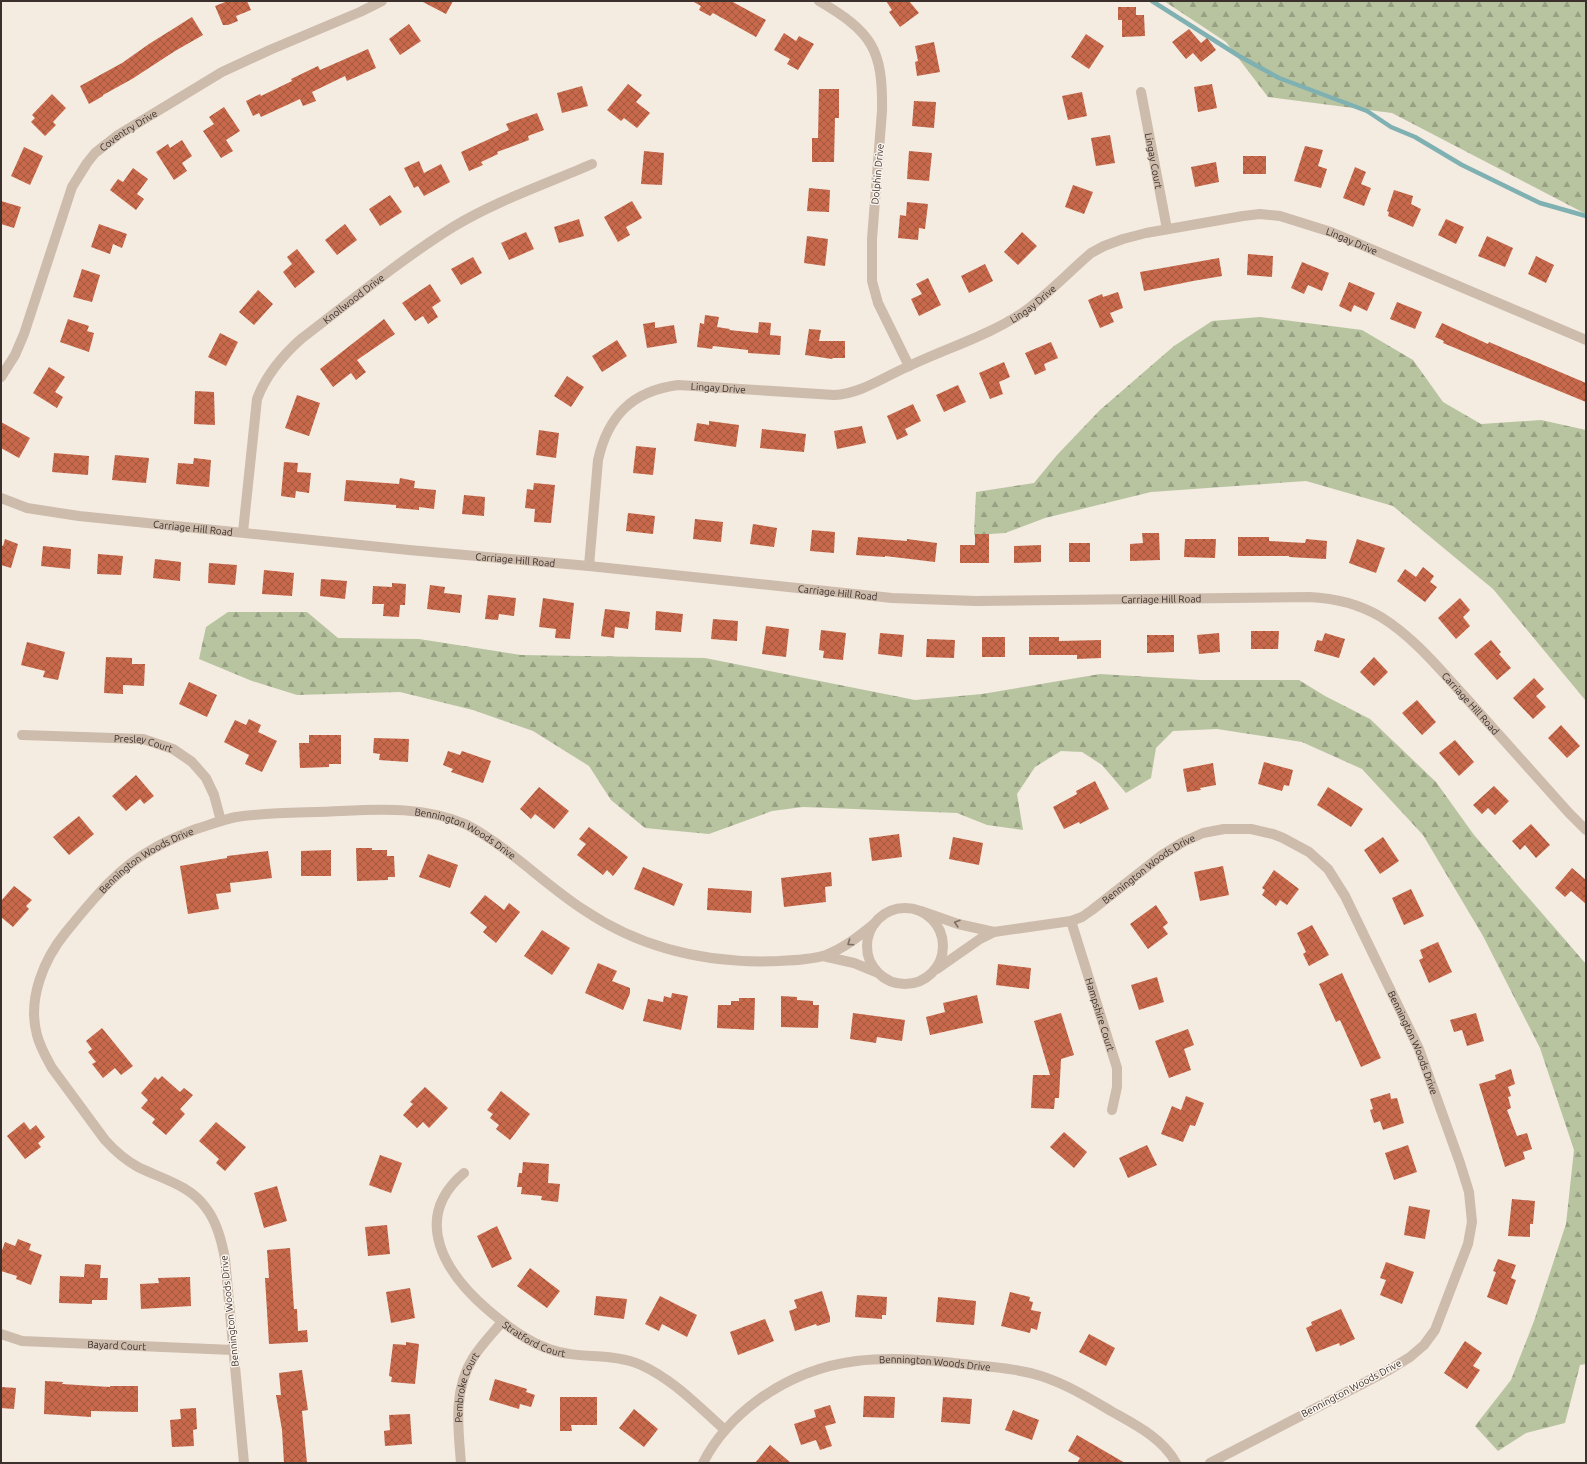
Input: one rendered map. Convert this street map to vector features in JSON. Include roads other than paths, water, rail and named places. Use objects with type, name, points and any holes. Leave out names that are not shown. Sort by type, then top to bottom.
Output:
[{"type":"street","name":"Coventry Drive","points":[[1,377],[15,355],[24,334],[72,188],[87,163],[96,153],[124,131],[222,72],[382,1]]},
{"type":"street","name":"Dolphin Drive","points":[[819,1],[840,13],[861,30],[875,51],[880,68],[882,112],[872,245],[872,281],[878,303],[908,366]]},
{"type":"street","name":"Lingay Court","points":[[1141,92],[1167,229]]},
{"type":"street","name":"Knollwood Drive","points":[[242,532],[257,399],[261,387],[269,374],[288,351],[301,339],[414,254],[454,227],[495,205],[592,164]]},
{"type":"street","name":"Lingay Drive","points":[[589,566],[598,460],[602,446],[616,417],[624,408],[639,396],[659,388],[678,384],[825,395],[842,395],[856,391],[908,366],[992,330],[1025,310],[1091,253],[1104,246],[1123,239],[1167,229],[1260,214],[1292,218],[1331,232],[1586,340]]},
{"type":"street","name":"Carriage Hill Road","points":[[1,498],[27,508],[52,513],[409,550],[589,566],[892,598],[976,601],[1328,598],[1366,609],[1382,618],[1411,640],[1453,683],[1586,830]]},
{"type":"street","name":"Presley Court","points":[[22,735],[143,739],[168,747],[192,762],[206,778],[214,795],[221,821]]},
{"type":"street","name":"Bennington Woods Drive","points":[[244,1463],[225,1259],[220,1237],[206,1207],[192,1194],[181,1186],[138,1167],[119,1154],[105,1140],[46,1057],[37,1035],[34,1013],[39,982],[49,958],[62,937],[117,876],[152,849],[188,832],[221,821],[250,816],[362,810],[414,811],[442,815],[461,822],[479,831],[509,852],[584,910],[612,926],[648,943],[683,954],[718,960],[775,961],[823,956],[854,963],[877,972],[892,982],[908,985],[924,980],[974,942],[994,932],[1071,921],[1082,917],[1173,848],[1194,836],[1203,833],[1234,829],[1263,831],[1283,838],[1309,852],[1328,869],[1345,896],[1419,1049],[1469,1192],[1472,1222],[1468,1244],[1435,1330],[1424,1345],[1410,1357],[1389,1370],[1210,1463]]},
{"type":"street","name":"Bennington Woods Drive","points":[[823,956],[853,942],[883,915],[894,909],[905,908],[921,911],[958,924],[994,932]]},
{"type":"street","points":[[921,911],[934,920],[942,936],[944,951],[935,971]]},
{"type":"street","name":"Hampshire Court","points":[[1071,921],[1117,1068],[1117,1087],[1112,1110]]},
{"type":"street","points":[[874,924],[868,937],[867,950],[870,962],[877,972]]},
{"type":"street","name":"Stratford Court","points":[[464,1173],[452,1183],[440,1205],[437,1221],[440,1245],[444,1256],[455,1276],[471,1295],[502,1322],[519,1334],[549,1349],[570,1354],[621,1358],[648,1368],[667,1379],[725,1430]]},
{"type":"street","name":"Pembroke Court","points":[[461,1463],[458,1415],[460,1389],[468,1366],[473,1357],[502,1322]]},
{"type":"street","name":"Bayard Court","points":[[1,1334],[22,1341],[233,1350]]},
{"type":"street","name":"Bennington Woods Drive","points":[[703,1463],[725,1430],[742,1413],[769,1392],[810,1371],[829,1365],[863,1359],[925,1360],[1025,1372],[1055,1381],[1148,1433],[1164,1445],[1176,1463]]},
{"type":"waterway","points":[[1152,1],[1239,56],[1279,78],[1367,111],[1391,127],[1415,137],[1462,165],[1540,203],[1586,216]]}]
